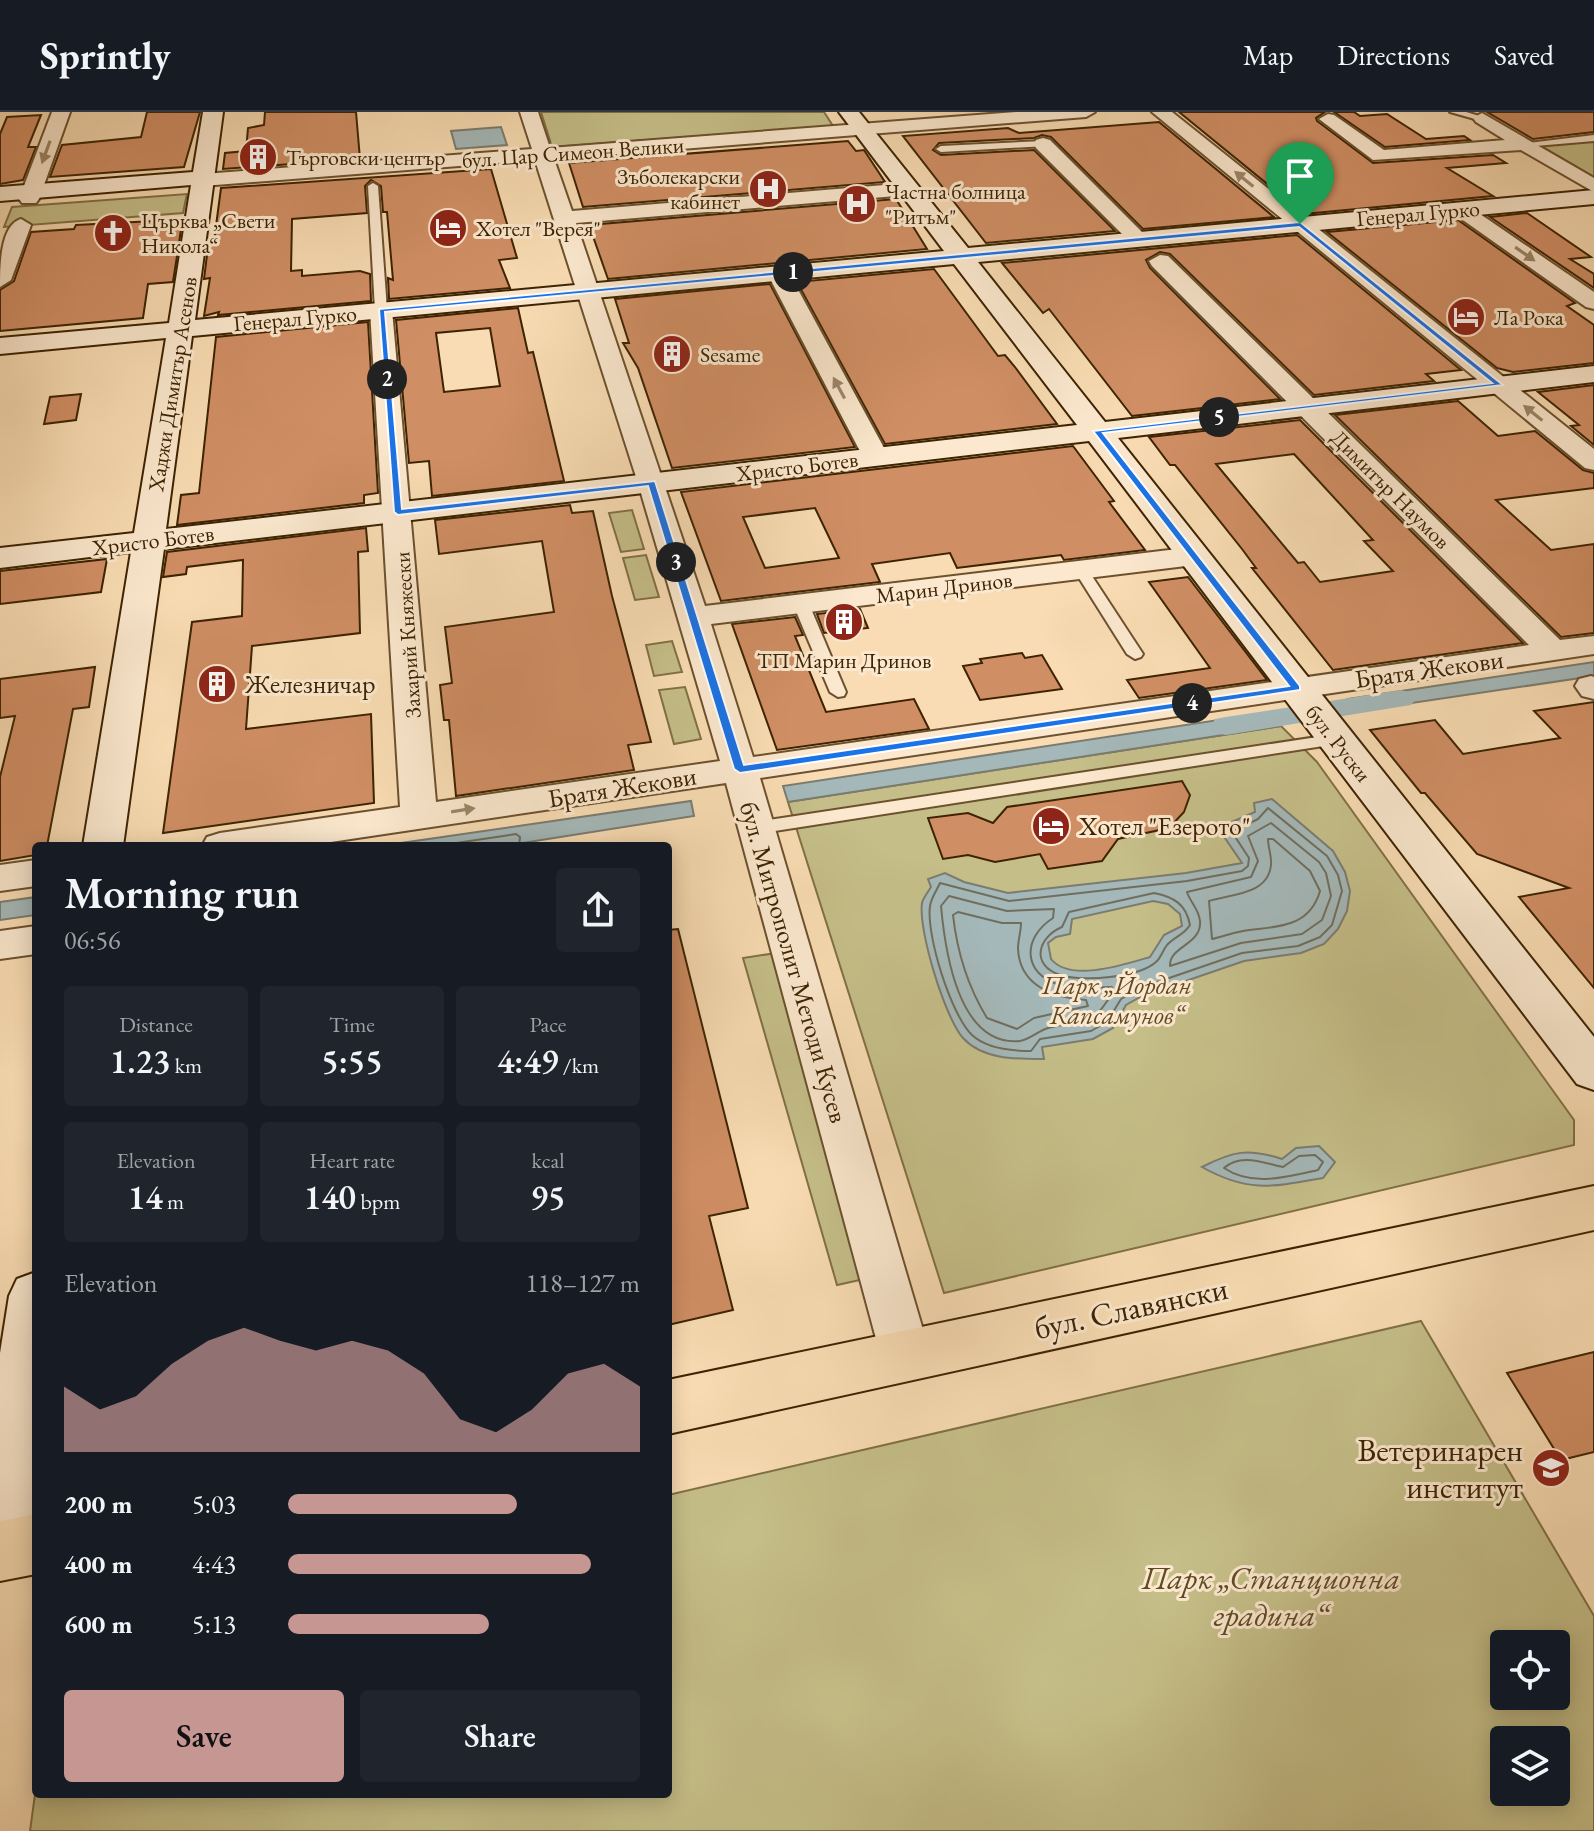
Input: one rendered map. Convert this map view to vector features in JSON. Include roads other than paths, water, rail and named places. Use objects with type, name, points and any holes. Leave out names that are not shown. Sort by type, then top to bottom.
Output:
[{"type":"main road","name":"бул. Славянски","points":[[672,1406],[1594,1208]]},
{"type":"main road","points":[[0,1551],[32,1545]]},
{"type":"street","points":[[30,195],[61,112]]},
{"type":"street","name":"Хаджи Димитър Асенов","points":[[104,842],[213,112]]},
{"type":"street","name":"бул. Митрополит Методи Кусев","points":[[529,112],[652,483],[740,769],[906,1357]]},
{"type":"street","name":"бул. Цар Симеон Велики","points":[[0,194],[30,195],[543,154],[856,121],[1086,112]]},
{"type":"street","points":[[1161,112],[1594,462]]},
{"type":"street","points":[[1482,118],[1594,186]]},
{"type":"street","points":[[1328,119],[1380,156],[1524,144]]},
{"type":"street","name":"бул. Руски","points":[[856,121],[1594,1071]]},
{"type":"street","points":[[1043,144],[1139,240]]},
{"type":"street","points":[[563,218],[908,189]]},
{"type":"street","name":"бул. Цар Симеон Велики","points":[[0,201],[30,195]]},
{"type":"street","name":"Генерал Гурко","points":[[0,346],[1594,197]]},
{"type":"street","points":[[1460,209],[1594,302]]},
{"type":"street","points":[[0,280],[21,225]]},
{"type":"street","name":"Димитър Наумов","points":[[1160,261],[1553,651]]},
{"type":"street","points":[[778,273],[876,457]]},
{"type":"street","name":"Захарий Княжески","points":[[381,310],[419,817]]},
{"type":"street","name":"Христо Ботев","points":[[0,558],[1594,374]]},
{"type":"street","name":"Марин Дринов","points":[[693,617],[1194,556]]},
{"type":"street","name":"Братя Жекови","points":[[247,842],[1594,645]]},
{"type":"street","points":[[0,878],[32,874]]},
{"type":"street","points":[[0,945],[32,941]]},
{"type":"street","points":[[0,1537],[32,1323]]},
{"type":"lane","points":[[1454,112],[1482,118]]},
{"type":"lane","points":[[1524,144],[1594,138]]},
{"type":"lane","points":[[941,149],[1043,144]]},
{"type":"lane","points":[[373,186],[381,310]]},
{"type":"lane","points":[[1081,570],[1135,654]]},
{"type":"lane","points":[[801,604],[838,692]]},
{"type":"lane","points":[[755,828],[1332,734]]},
{"type":"water","points":[[501,127],[507,145],[456,149],[451,131]]},
{"type":"water","points":[[1594,662],[1594,676],[1358,711],[1348,699]]},
{"type":"water","points":[[1271,712],[1281,726],[788,802],[783,786]]},
{"type":"water","points":[[1272,799],[1333,851],[1345,872],[1350,891],[1347,911],[1338,929],[1324,944],[1301,953],[1244,961],[1142,996],[1126,1005],[1113,1028],[1093,1039],[1042,1047],[1044,1059],[991,1054],[980,1051],[963,1038],[948,1012],[928,952],[922,916],[923,901],[931,887],[928,879],[945,873],[964,882],[1008,893],[1186,873],[1242,863],[1218,828],[1255,812],[1254,803]],"holes":[[[1153,901],[1168,904],[1180,914],[1182,926],[1164,935],[1150,957],[1084,971],[1071,970],[1051,959],[1048,943],[1056,937],[1070,934],[1072,919]]]},
{"type":"water","points":[[691,801],[694,816],[528,842],[408,842]]},
{"type":"water","points":[[32,898],[32,916],[0,920],[0,902]]},
{"type":"water","points":[[1319,1146],[1335,1162],[1323,1178],[1261,1186],[1233,1181],[1202,1167],[1241,1153],[1260,1153],[1282,1159],[1296,1148]]},
{"type":"waterway","points":[[1226,726],[1401,699]]},
{"type":"place","name":"Търговски център","points":[[258,157]]},
{"type":"place","name":"Зъболекарски кабинет","points":[[768,189]]},
{"type":"place","name":"Частна болница \"Ритъм\"","points":[[857,204]]},
{"type":"place","name":"Хотел \"Верея\"","points":[[448,228]]},
{"type":"place","name":"Църква „Свети Никола“","points":[[113,233]]},
{"type":"place","name":"Ла Рока","points":[[1466,317]]},
{"type":"place","name":"Sesame","points":[[672,354]]},
{"type":"place","name":"ТП Марин Дринов","points":[[844,622]]},
{"type":"place","name":"Железничар","points":[[217,684]]},
{"type":"place","name":"Хотел \"Езерото\"","points":[[1051,826]]},
{"type":"place","name":"Ветеринарен институт","points":[[1551,1468]]},
{"type":"park label","name":"Парк „Йордан Капсамунов“","points":[[1117,1000]]},
{"type":"park label","name":"Парк „Станционна градина“","points":[[1271,1596]]}]
